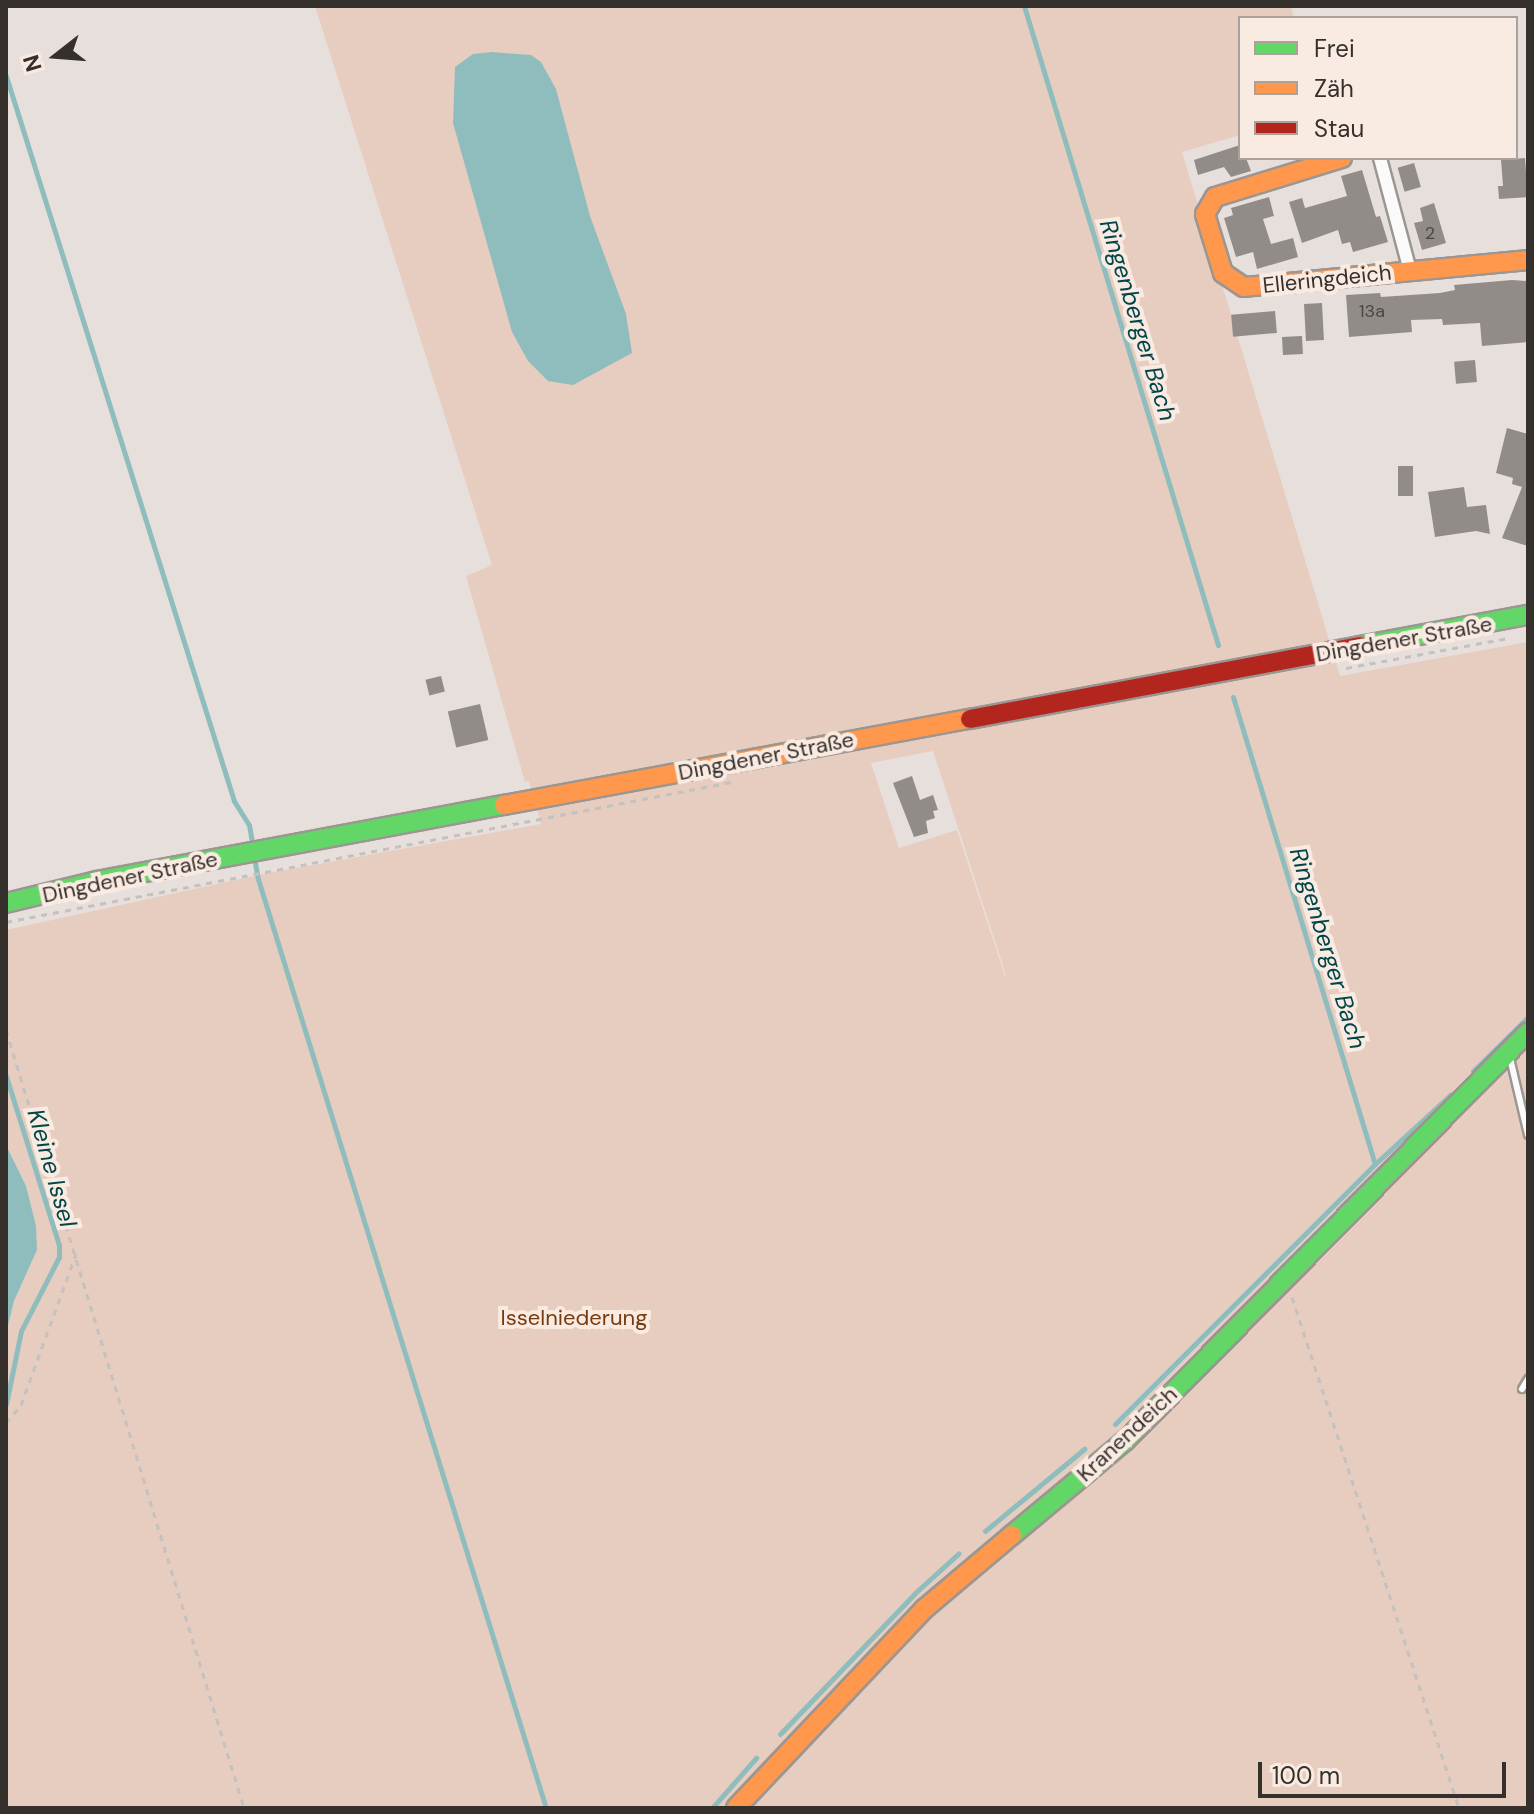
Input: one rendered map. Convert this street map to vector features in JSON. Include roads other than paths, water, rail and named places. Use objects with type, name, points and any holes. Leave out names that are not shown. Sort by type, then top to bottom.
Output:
[{"type":"street","name":"Elleringdeich","points":[[1335,160],[1215,197],[1205,214],[1223,273],[1244,287],[1528,260]]},
{"type":"street","name":"Elleringdeich","points":[[1381,160],[1410,271]]},
{"type":"street","name":"Dingdener Straße","points":[[6,903],[97,881],[1528,615]]},
{"type":"street","name":"Kranendeich","points":[[736,1808],[924,1609],[1125,1441],[1528,1032]]},
{"type":"lane","points":[[1509,1051],[1511,1073],[1528,1135]]},
{"type":"lane","points":[[1522,1389],[1528,1379]]},
{"type":"water","points":[[473,54],[531,55],[541,62],[556,89],[590,216],[626,314],[632,353],[573,385],[548,381],[528,361],[512,332],[453,123],[455,67]]},
{"type":"water","points":[[6,1145],[26,1186],[36,1226],[37,1250],[14,1301],[6,1334]]},
{"type":"waterway","name":"Ringenberger Bach","points":[[1024,6],[1218,645]]},
{"type":"waterway","points":[[6,76],[234,801],[249,825],[253,847]]},
{"type":"waterway","name":"Ringenberger Bach","points":[[1233,697],[1375,1164]]},
{"type":"waterway","points":[[254,857],[258,879],[546,1808]]},
{"type":"waterway","points":[[1473,1071],[1528,1017]]},
{"type":"waterway","name":"Kleine Issel","points":[[6,1076],[59,1245],[59,1257],[21,1331],[6,1404]]},
{"type":"waterway","name":"Ringenberger Bach","points":[[1115,1424],[1375,1164],[1451,1094]]},
{"type":"waterway","points":[[985,1531],[1084,1449]]},
{"type":"waterway","points":[[780,1734],[915,1593],[959,1553]]},
{"type":"waterway","points":[[712,1808],[756,1758]]},
{"type":"park label","name":"Isselniederung","points":[[574,1318]]}]
